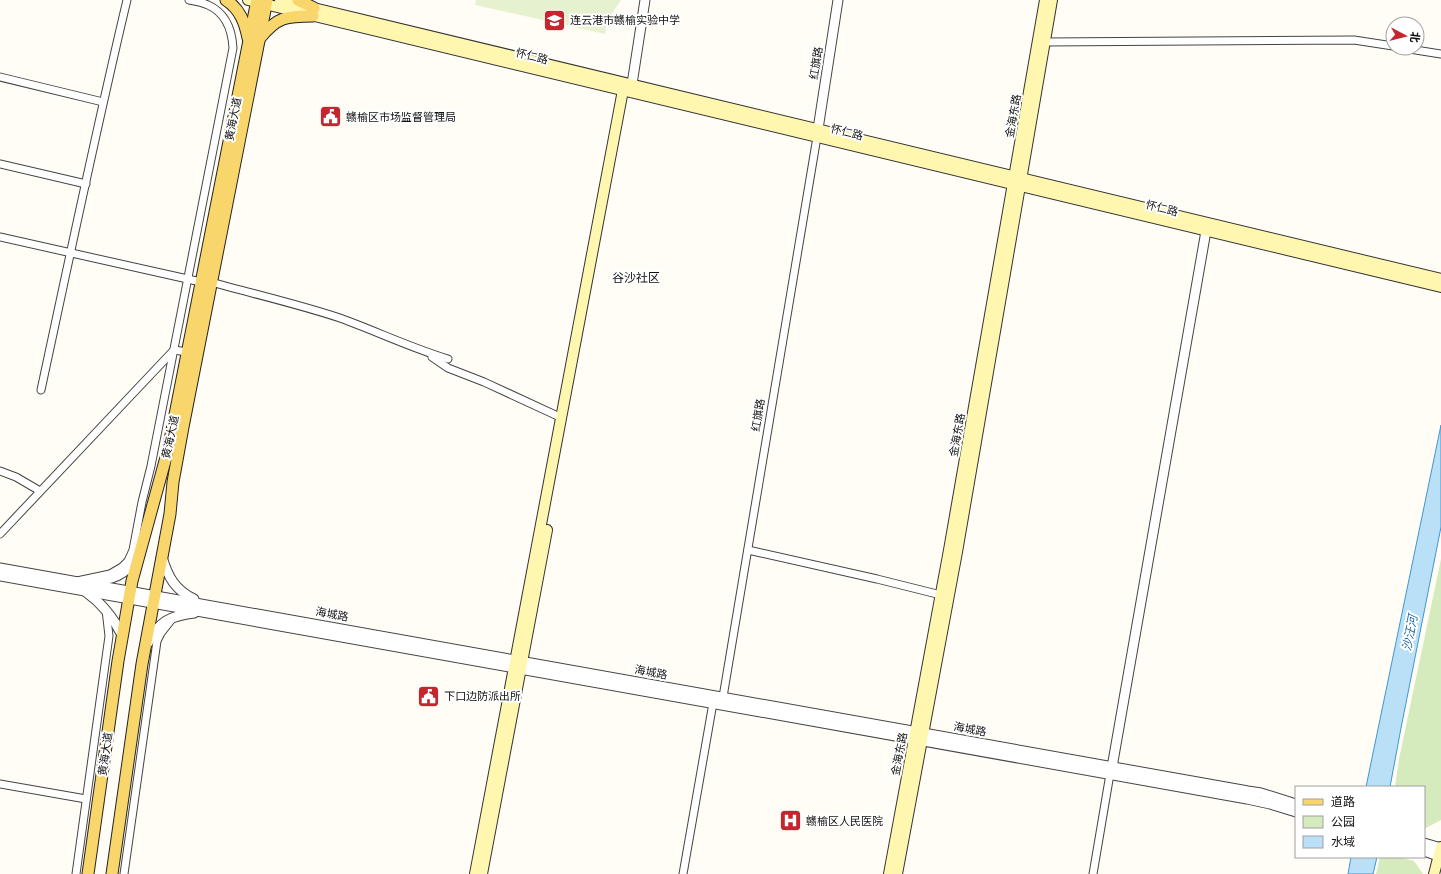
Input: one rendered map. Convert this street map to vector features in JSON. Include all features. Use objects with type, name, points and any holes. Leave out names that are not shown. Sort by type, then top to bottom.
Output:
[{"type":"main road","points":[[226,0],[236,8],[241,15],[254,41],[281,19],[313,8]]},
{"type":"main road","name":"怀仁路","points":[[280,0],[627,88],[1017,181],[1441,279]]},
{"type":"main road","points":[[298,0],[313,8]]},
{"type":"main road","name":"金海东路","points":[[889,874],[958,544],[1045,0]]},
{"type":"main road","name":"金海东路","points":[[897,874],[941,596],[1017,181],[1052,0]]},
{"type":"main road","name":"黄海大道","points":[[112,874],[145,650],[170,514],[173,482],[206,282],[254,41],[259,1]]},
{"type":"main road","name":"怀仁路","points":[[259,1],[313,8]]},
{"type":"main road","points":[[482,874],[562,418],[627,88]]},
{"type":"main road","points":[[475,874],[518,664],[627,88]]},
{"type":"main road","name":"怀仁路","points":[[1017,181],[1206,231],[1441,287]]},
{"type":"main road","name":"黄海大道","points":[[88,874],[122,635],[139,553],[168,450],[187,352],[206,282]]},
{"type":"main road","points":[[1434,874],[1441,851]]},
{"type":"street","points":[[41,390],[103,102],[127,0]]},
{"type":"street","points":[[76,581],[110,574],[117,571],[128,561],[133,550],[142,502],[151,466],[233,48],[228,22],[207,4],[189,0]]},
{"type":"street","points":[[627,88],[645,0]]},
{"type":"street","name":"红旗路","points":[[723,697],[838,0]]},
{"type":"street","points":[[1045,42],[1354,40],[1385,45]]},
{"type":"street","points":[[1425,51],[1441,54]]},
{"type":"street","points":[[0,77],[103,102]]},
{"type":"street","points":[[0,164],[86,184]]},
{"type":"street","points":[[1093,874],[1206,231]]},
{"type":"street","points":[[0,237],[206,282],[297,305],[340,318],[424,352],[448,359]]},
{"type":"street","points":[[174,350],[187,352]]},
{"type":"street","points":[[0,534],[174,350]]},
{"type":"street","points":[[424,352],[448,368],[484,382],[562,418]]},
{"type":"street","points":[[0,471],[16,477],[40,491]]},
{"type":"street","points":[[748,550],[877,579],[941,596]]},
{"type":"street","points":[[122,635],[112,615],[85,587],[120,575],[132,565],[139,553]]},
{"type":"street","points":[[162,555],[174,585],[181,592],[202,604]]},
{"type":"street","name":"海城路","points":[[0,568],[76,581],[85,587]]},
{"type":"street","name":"海城路","points":[[0,576],[85,587],[154,599],[202,604],[713,703],[918,736]]},
{"type":"street","name":"海城路","points":[[154,599],[207,612],[723,697],[918,736],[1111,771],[1259,801],[1295,812]]},
{"type":"street","points":[[76,874],[109,636],[105,608]]},
{"type":"street","points":[[145,650],[160,624],[174,616],[207,612]]},
{"type":"street","points":[[124,874],[158,641],[161,633],[174,616]]},
{"type":"street","points":[[683,874],[713,703]]},
{"type":"street","name":"海城路","points":[[1111,771],[1261,793],[1295,804]]},
{"type":"street","points":[[0,784],[86,799],[97,811]]},
{"type":"street","points":[[86,799],[100,790]]},
{"type":"street","points":[[1425,843],[1441,851]]},
{"type":"street","points":[[1425,851],[1441,851]]},
{"type":"green space","points":[[476,0],[621,0],[611,15],[601,22],[607,23],[605,34],[475,5]]},
{"type":"green space","points":[[1441,559],[1441,820],[1425,828],[1425,786],[1395,786],[1399,759]]},
{"type":"green space","points":[[1380,858],[1402,858],[1414,861],[1423,874],[1376,874]]},
{"type":"water","name":"沙汪河","points":[[1441,425],[1441,527],[1390,786],[1366,786]]},
{"type":"water","points":[[1351,858],[1377,858],[1373,874],[1348,874]]},
{"type":"place","name":"连云港市赣榆实验中学","points":[[554,20]]},
{"type":"place","name":"赣榆区市场监督管理局","points":[[331,117]]},
{"type":"place","name":"下口边防派出所","points":[[428,696]]},
{"type":"place","name":"赣榆区人民医院","points":[[790,821]]},
{"type":"district","name":"谷沙社区","points":[[636,278]]}]
